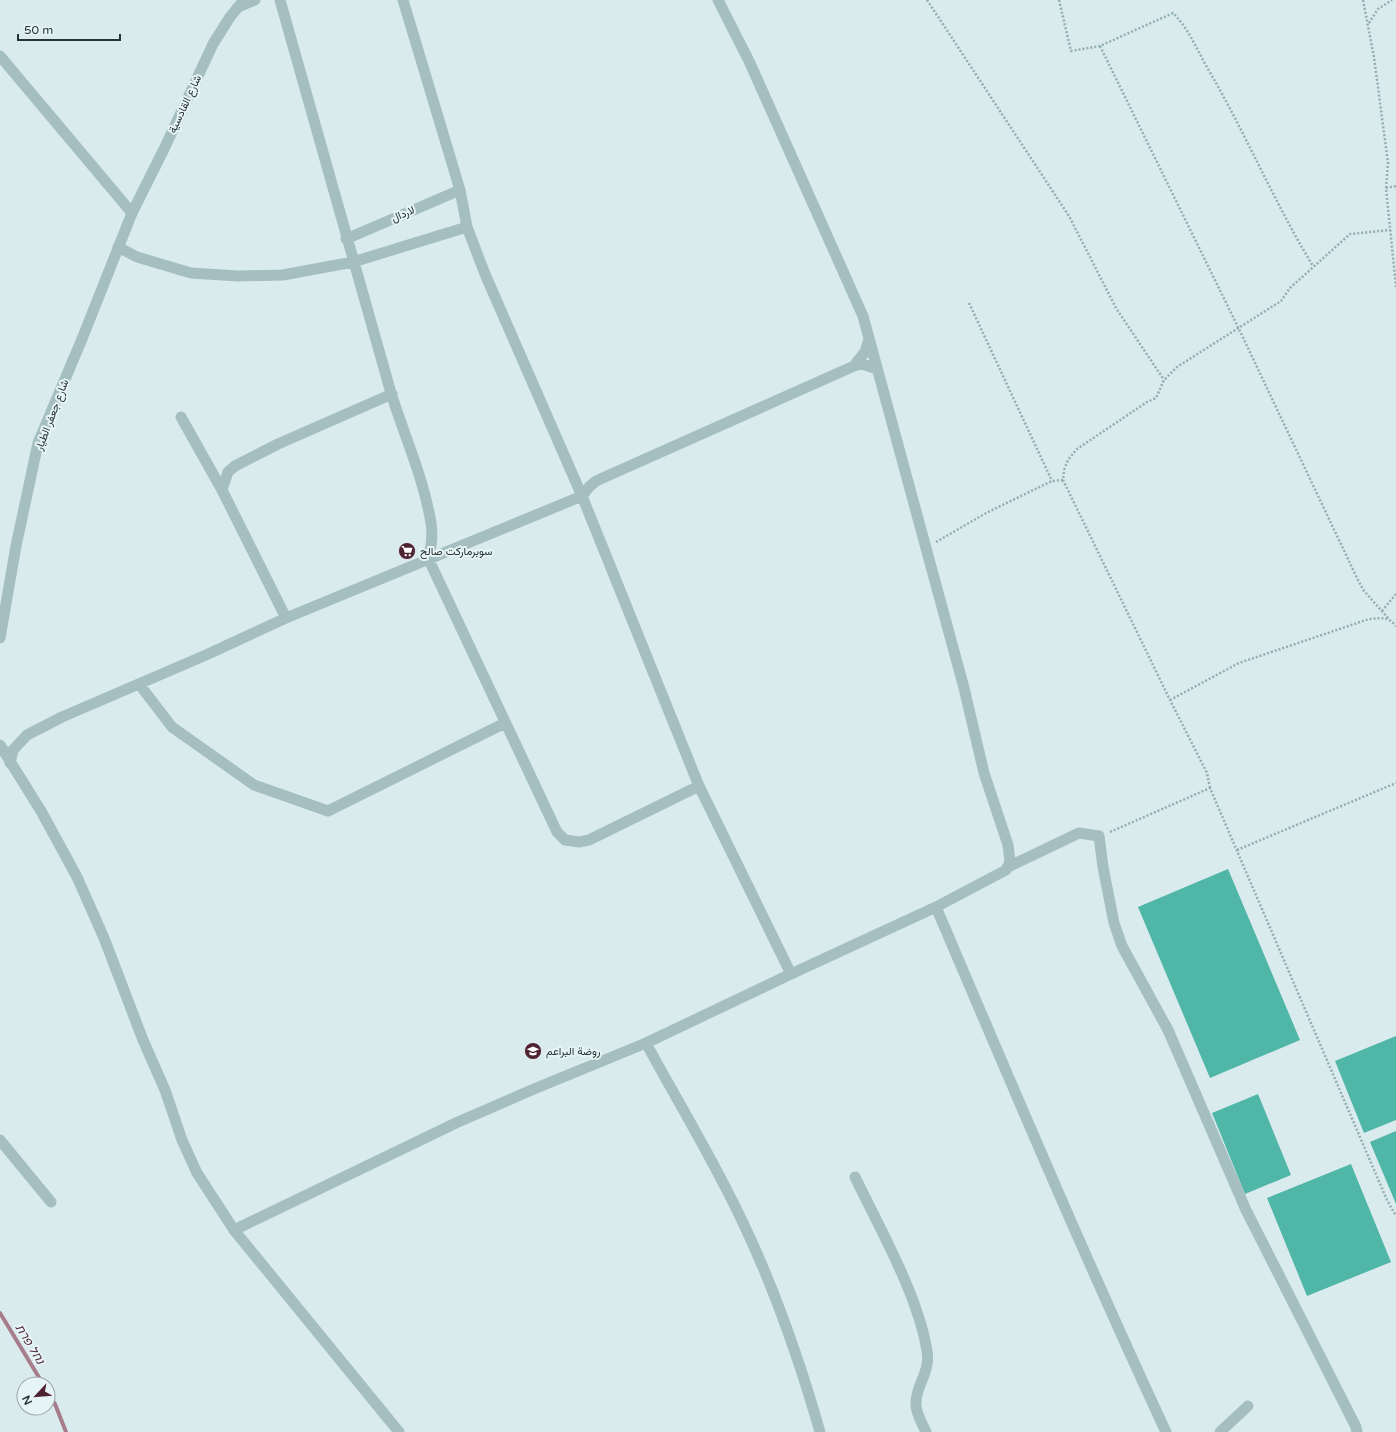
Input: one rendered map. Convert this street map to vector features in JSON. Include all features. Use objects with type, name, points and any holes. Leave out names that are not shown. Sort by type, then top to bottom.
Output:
[{"type":"street","points":[[241,4],[255,0]]},
{"type":"street","points":[[272,0],[284,14]]},
{"type":"street","points":[[280,0],[346,239],[392,394],[412,453],[431,521],[432,546],[428,558],[557,832],[565,840],[579,842],[589,840],[698,786]]},
{"type":"street","points":[[403,0],[460,190],[467,227],[485,274],[582,496],[698,786],[791,974]]},
{"type":"street","points":[[234,1230],[458,1122],[646,1043],[936,907],[1006,870],[1008,866],[1010,854],[1008,845],[984,773],[964,688],[863,316],[749,61],[718,0]]},
{"type":"street","name":"شارع القادسية","points":[[118,247],[132,213],[213,44],[241,4]]},
{"type":"street","points":[[0,56],[132,213]]},
{"type":"street","name":"لاردال","points":[[346,239],[460,190]]},
{"type":"street","points":[[118,247],[137,256],[191,273],[238,276],[283,274],[353,262],[467,227]]},
{"type":"street","name":"شارع جعفر الطيار","points":[[0,638],[16,546],[38,443],[82,339],[118,247]]},
{"type":"street","points":[[854,366],[865,352],[869,339]]},
{"type":"street","points":[[5,763],[13,750],[26,735],[62,717],[286,618],[428,558],[582,496],[588,486],[596,481],[854,366],[862,364],[877,369]]},
{"type":"street","points":[[222,490],[228,472],[235,466],[278,444],[392,394]]},
{"type":"street","points":[[181,417],[222,490],[286,618]]},
{"type":"street","points":[[139,684],[172,727],[254,785],[328,811],[505,723]]},
{"type":"street","points":[[0,745],[5,763],[40,811],[78,877],[104,938],[143,1040],[165,1090],[182,1140],[197,1173],[234,1230],[399,1432]]},
{"type":"street","points":[[1008,866],[1079,833],[1099,836],[1102,867],[1114,922],[1122,946],[1168,1030],[1246,1210],[1356,1426],[1357,1432]]},
{"type":"street","points":[[936,907],[1082,1249],[1166,1432]]},
{"type":"street","points":[[646,1043],[709,1157],[757,1252],[781,1313],[820,1432]]},
{"type":"street","points":[[0,1140],[51,1202]]},
{"type":"street","points":[[855,1177],[894,1257],[922,1324],[928,1353],[928,1364],[915,1403],[918,1415],[926,1432]]},
{"type":"street","points":[[1220,1432],[1248,1406]]},
{"type":"path","points":[[927,0],[1069,216],[1116,308],[1164,380]]},
{"type":"path","points":[[1059,0],[1071,51],[1100,46],[1173,13],[1185,24],[1229,106],[1288,225],[1313,266]]},
{"type":"path","points":[[1363,0],[1368,24],[1388,162],[1386,188],[1396,287]]},
{"type":"path","points":[[1368,24],[1378,9],[1392,0]]},
{"type":"path","points":[[1100,46],[1238,327],[1357,578],[1364,591],[1396,626]]},
{"type":"path","points":[[1386,188],[1396,186]]},
{"type":"path","points":[[1390,230],[1350,234],[1290,288],[1281,301],[1177,367],[1164,380],[1156,398],[1147,402],[1077,449],[1068,460],[1064,470],[1063,480],[1207,773],[1210,788],[1384,1193],[1396,1216]]},
{"type":"path","points":[[969,303],[1052,481]]},
{"type":"path","points":[[925,548],[988,512],[1052,481],[1063,480]]},
{"type":"path","points":[[1382,611],[1396,594]]},
{"type":"path","points":[[1170,700],[1239,663],[1369,620],[1383,617],[1389,619]]},
{"type":"path","points":[[1237,850],[1396,783]]},
{"type":"path","points":[[1099,836],[1210,788]]},
{"type":"building","points":[[1228,869],[1300,1040],[1210,1078],[1138,907]]},
{"type":"building","points":[[1396,1036],[1396,1120],[1364,1133],[1335,1061]]},
{"type":"building","points":[[1258,1094],[1291,1175],[1245,1194],[1212,1113]]},
{"type":"building","points":[[1396,1131],[1396,1204],[1370,1142]]},
{"type":"building","points":[[1351,1164],[1391,1262],[1307,1296],[1267,1198]]},
{"type":"waterway","name":"נחל פרת","points":[[0,1313],[38,1376]]},
{"type":"waterway","name":"נחל פרת","points":[[56,1407],[66,1432]]},
{"type":"place","name":"سوبرماركت صالح","points":[[407,551]]},
{"type":"place","name":"روضة البراعم","points":[[533,1051]]}]
